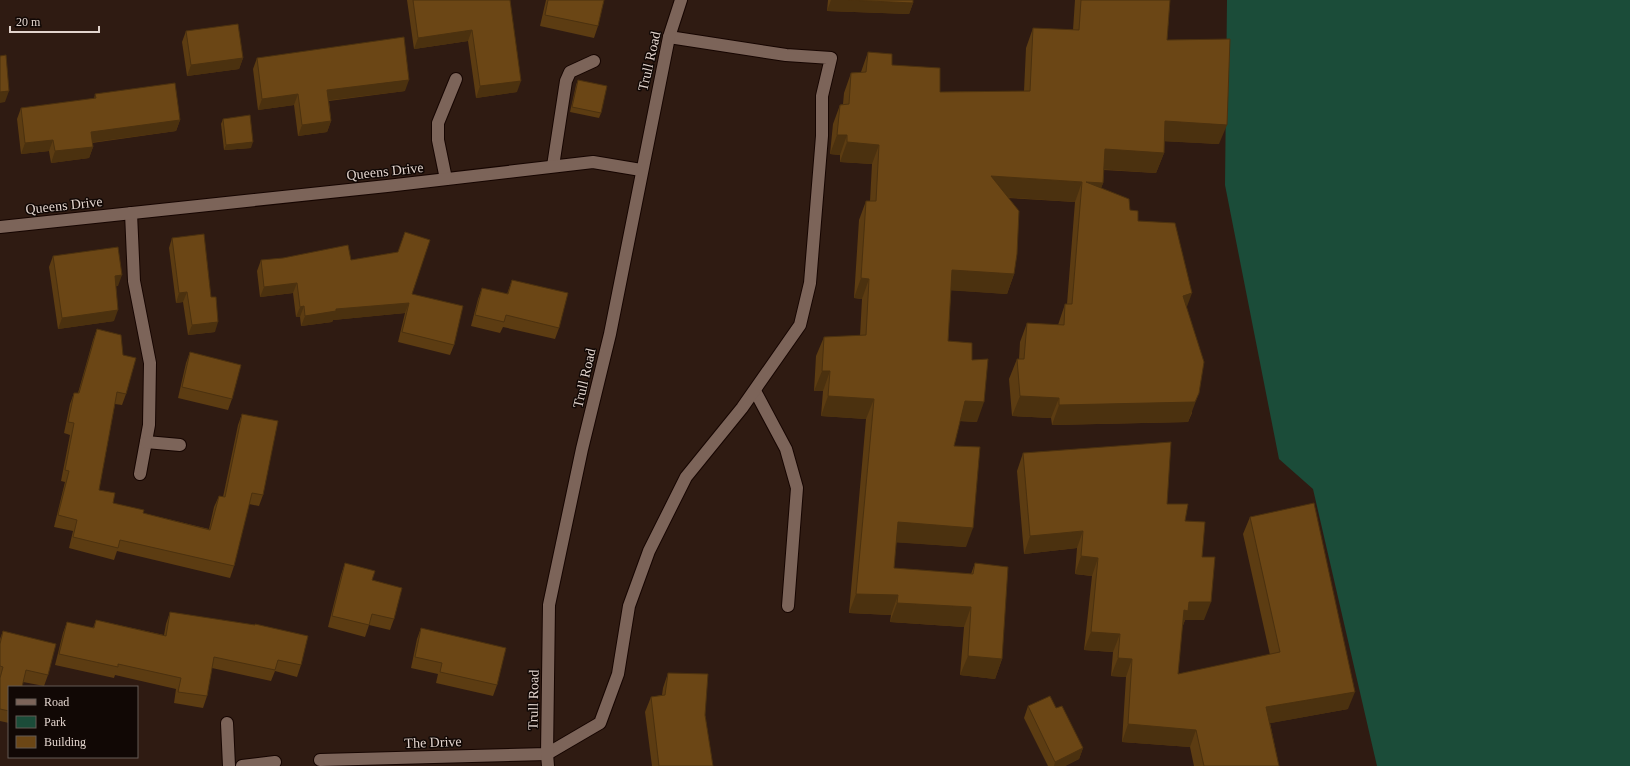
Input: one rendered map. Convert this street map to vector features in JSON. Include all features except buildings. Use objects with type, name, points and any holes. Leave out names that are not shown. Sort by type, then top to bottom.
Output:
[{"type":"street","name":"Trull Road","points":[[548,760],[549,605],[582,449],[610,334],[641,170],[669,38],[681,0]]},
{"type":"street","points":[[548,760],[600,723],[618,674],[629,606],[649,551],[686,477],[755,391],[800,325],[810,283],[822,136],[822,96],[831,58],[786,55],[669,38]]},
{"type":"street","points":[[553,166],[566,81],[570,72],[594,61]]},
{"type":"street","points":[[446,179],[438,140],[438,123],[456,79]]},
{"type":"street","name":"Queens Drive","points":[[0,227],[593,162],[641,170]]},
{"type":"street","points":[[131,212],[134,281],[150,363],[149,425],[140,474]]},
{"type":"street","points":[[755,391],[786,449],[797,488],[788,606]]},
{"type":"street","points":[[146,442],[180,445]]},
{"type":"street","points":[[227,723],[229,766]]},
{"type":"street","name":"The Drive","points":[[320,760],[548,760]]},
{"type":"street","points":[[242,766],[275,762]]},
{"type":"green space","points":[[1227,0],[1630,0],[1630,766],[1377,766],[1313,489],[1279,459],[1225,185]]}]
